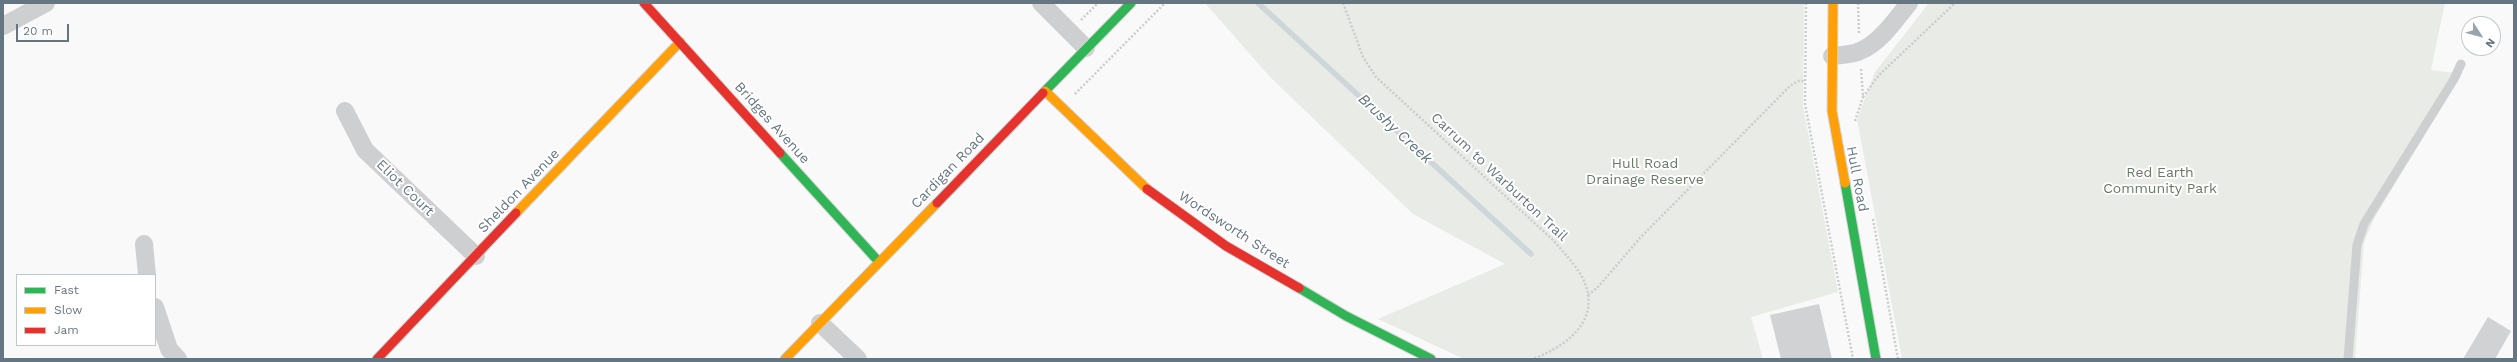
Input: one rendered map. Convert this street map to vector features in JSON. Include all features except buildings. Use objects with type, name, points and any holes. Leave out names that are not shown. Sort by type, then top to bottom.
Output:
[{"type":"street","points":[[3,26],[46,3]]},
{"type":"street","name":"Bridges Avenue","points":[[644,3],[879,262]]},
{"type":"street","points":[[1041,3],[1086,48]]},
{"type":"street","name":"Cardigan Road","points":[[786,359],[1131,3]]},
{"type":"street","name":"Hull Road","points":[[1833,3],[1832,111],[1835,138],[1876,359]]},
{"type":"street","points":[[1832,56],[1851,54],[1866,48],[1886,30],[1909,3]]},
{"type":"street","name":"Sheldon Avenue","points":[[377,359],[680,42]]},
{"type":"street","name":"Wordsworth Street","points":[[1046,91],[1152,194],[1226,246],[1346,316],[1431,359]]},
{"type":"street","name":"Eliot Court","points":[[345,111],[365,150],[476,256]]},
{"type":"street","points":[[144,244],[147,274]]},
{"type":"street","points":[[156,310],[169,349],[178,359]]},
{"type":"street","points":[[820,323],[858,359]]},
{"type":"lane","points":[[2348,359],[2357,245],[2364,224],[2454,79],[2461,64]]},
{"type":"path","points":[[1070,31],[1098,3]]},
{"type":"path","points":[[1062,107],[1165,3]]},
{"type":"path","name":"Carrum to Warburton Trail","points":[[1343,3],[1363,57],[1376,77],[1554,241],[1574,264],[1583,279],[1588,295],[1586,318],[1572,337],[1555,350],[1533,359]]},
{"type":"path","points":[[1806,3],[1804,81],[1810,136],[1852,359]]},
{"type":"path","points":[[1858,3],[1858,13]]},
{"type":"path","points":[[1856,127],[1855,119],[1863,97],[1879,75],[1955,3]]},
{"type":"path","points":[[1588,295],[1598,287],[1640,238],[1790,86],[1798,81],[1804,81]]},
{"type":"path","points":[[1862,82],[1863,97]]},
{"type":"path","points":[[1872,212],[1898,359]]},
{"type":"green space","name":"Hull Road Drainage Reserve","points":[[1205,3],[1804,3],[1803,106],[1838,292],[1751,317],[1763,359],[1464,359],[1378,319],[1505,264],[1413,214],[1270,77]]},
{"type":"green space","name":"Red Earth Community Park","points":[[1929,3],[2445,3],[2431,70],[2462,74],[2375,217],[2364,242],[2355,359],[1902,359],[1857,119],[1875,72]]},
{"type":"waterway","name":"Brushy Creek","points":[[1258,3],[1531,254]]},
{"type":"traffic: fast","points":[[1043,93],[1131,3]]},
{"type":"traffic: fast","points":[[780,153],[879,262]]},
{"type":"traffic: fast","points":[[1845,183],[1876,359]]},
{"type":"traffic: fast","points":[[1299,288],[1346,316],[1431,359]]},
{"type":"traffic: slow","points":[[1833,3],[1832,111],[1845,183]]},
{"type":"traffic: slow","points":[[516,213],[680,42]]},
{"type":"traffic: slow","points":[[1045,91],[1147,189]]},
{"type":"traffic: slow","points":[[785,359],[937,203]]},
{"type":"traffic: jam","points":[[644,3],[780,153]]},
{"type":"traffic: jam","points":[[937,203],[1043,93]]},
{"type":"traffic: jam","points":[[1147,189],[1226,246],[1299,288]]},
{"type":"traffic: jam","points":[[377,359],[516,213]]}]
